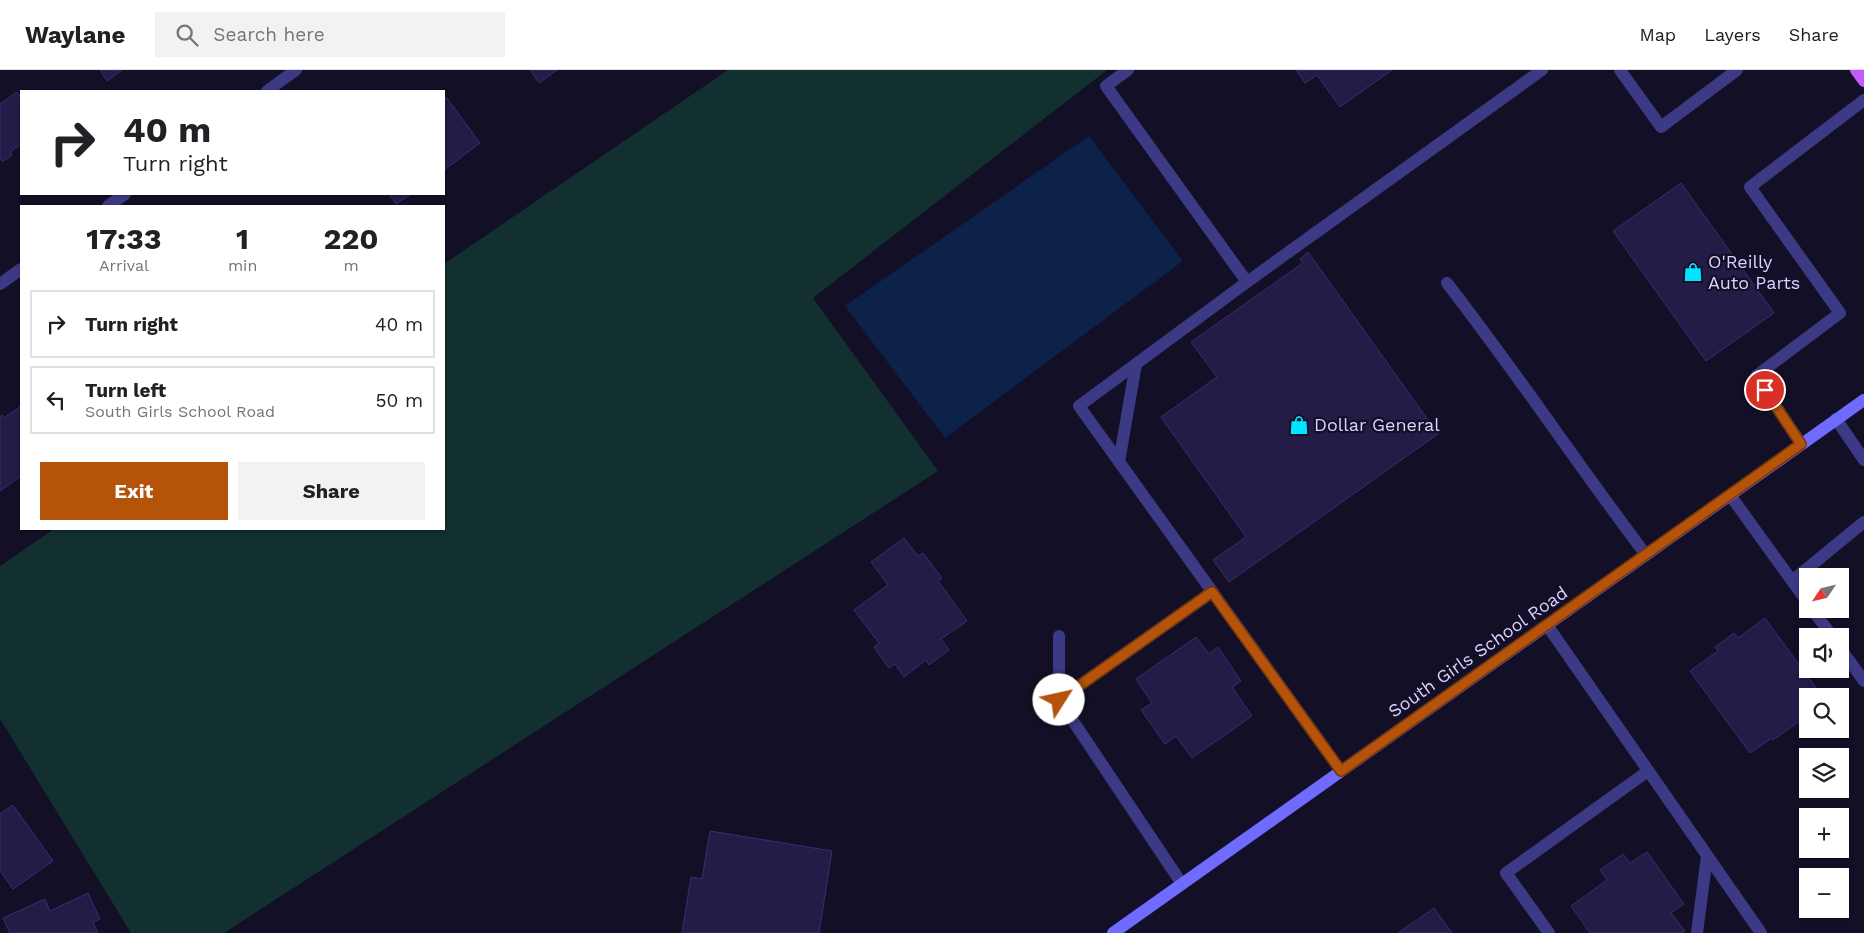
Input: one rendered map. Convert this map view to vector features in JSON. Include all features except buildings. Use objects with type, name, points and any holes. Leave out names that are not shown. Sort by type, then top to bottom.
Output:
[{"type":"main road","points":[[1856,70],[1864,81]]},
{"type":"main road","name":"South Girls School Road","points":[[1113,933],[1864,400]]},
{"type":"street","points":[[268,90],[296,70]]},
{"type":"street","points":[[1128,70],[1106,86],[1247,282]]},
{"type":"street","points":[[1341,771],[1079,406],[1247,282],[1542,70]]},
{"type":"street","points":[[1620,70],[1661,127],[1737,70]]},
{"type":"street","points":[[1801,444],[1756,376],[1840,313],[1750,187],[1864,100]]},
{"type":"street","points":[[109,205],[124,195]]},
{"type":"street","points":[[0,284],[20,270]]},
{"type":"street","points":[[1447,284],[1495,346],[1598,492],[1646,555]]},
{"type":"street","points":[[1118,462],[1136,364]]},
{"type":"street","points":[[1836,419],[1864,460]]},
{"type":"street","points":[[1730,495],[1799,591]]},
{"type":"street","points":[[1792,581],[1864,522]]},
{"type":"street","points":[[1059,700],[1212,592]]},
{"type":"street","points":[[1547,625],[1761,933]]},
{"type":"street","points":[[1059,636],[1059,700],[1182,884]]},
{"type":"street","points":[[1849,660],[1864,681]]},
{"type":"street","points":[[1549,933],[1506,873],[1648,771]]},
{"type":"street","points":[[1698,933],[1708,856]]},
{"type":"green space","points":[[728,70],[1107,70],[813,298],[938,471],[224,933],[131,933],[0,719],[0,566],[53,530],[445,530],[445,263]]},
{"type":"water","points":[[1089,136],[1183,261],[945,438],[845,306]]},
{"type":"place","name":"O'Reilly Auto Parts","points":[[1693,272]]},
{"type":"place","name":"Dollar General","points":[[1299,425]]},
{"type":"route","points":[[1059,700],[1212,592],[1341,771],[1801,444],[1765,390]]}]
